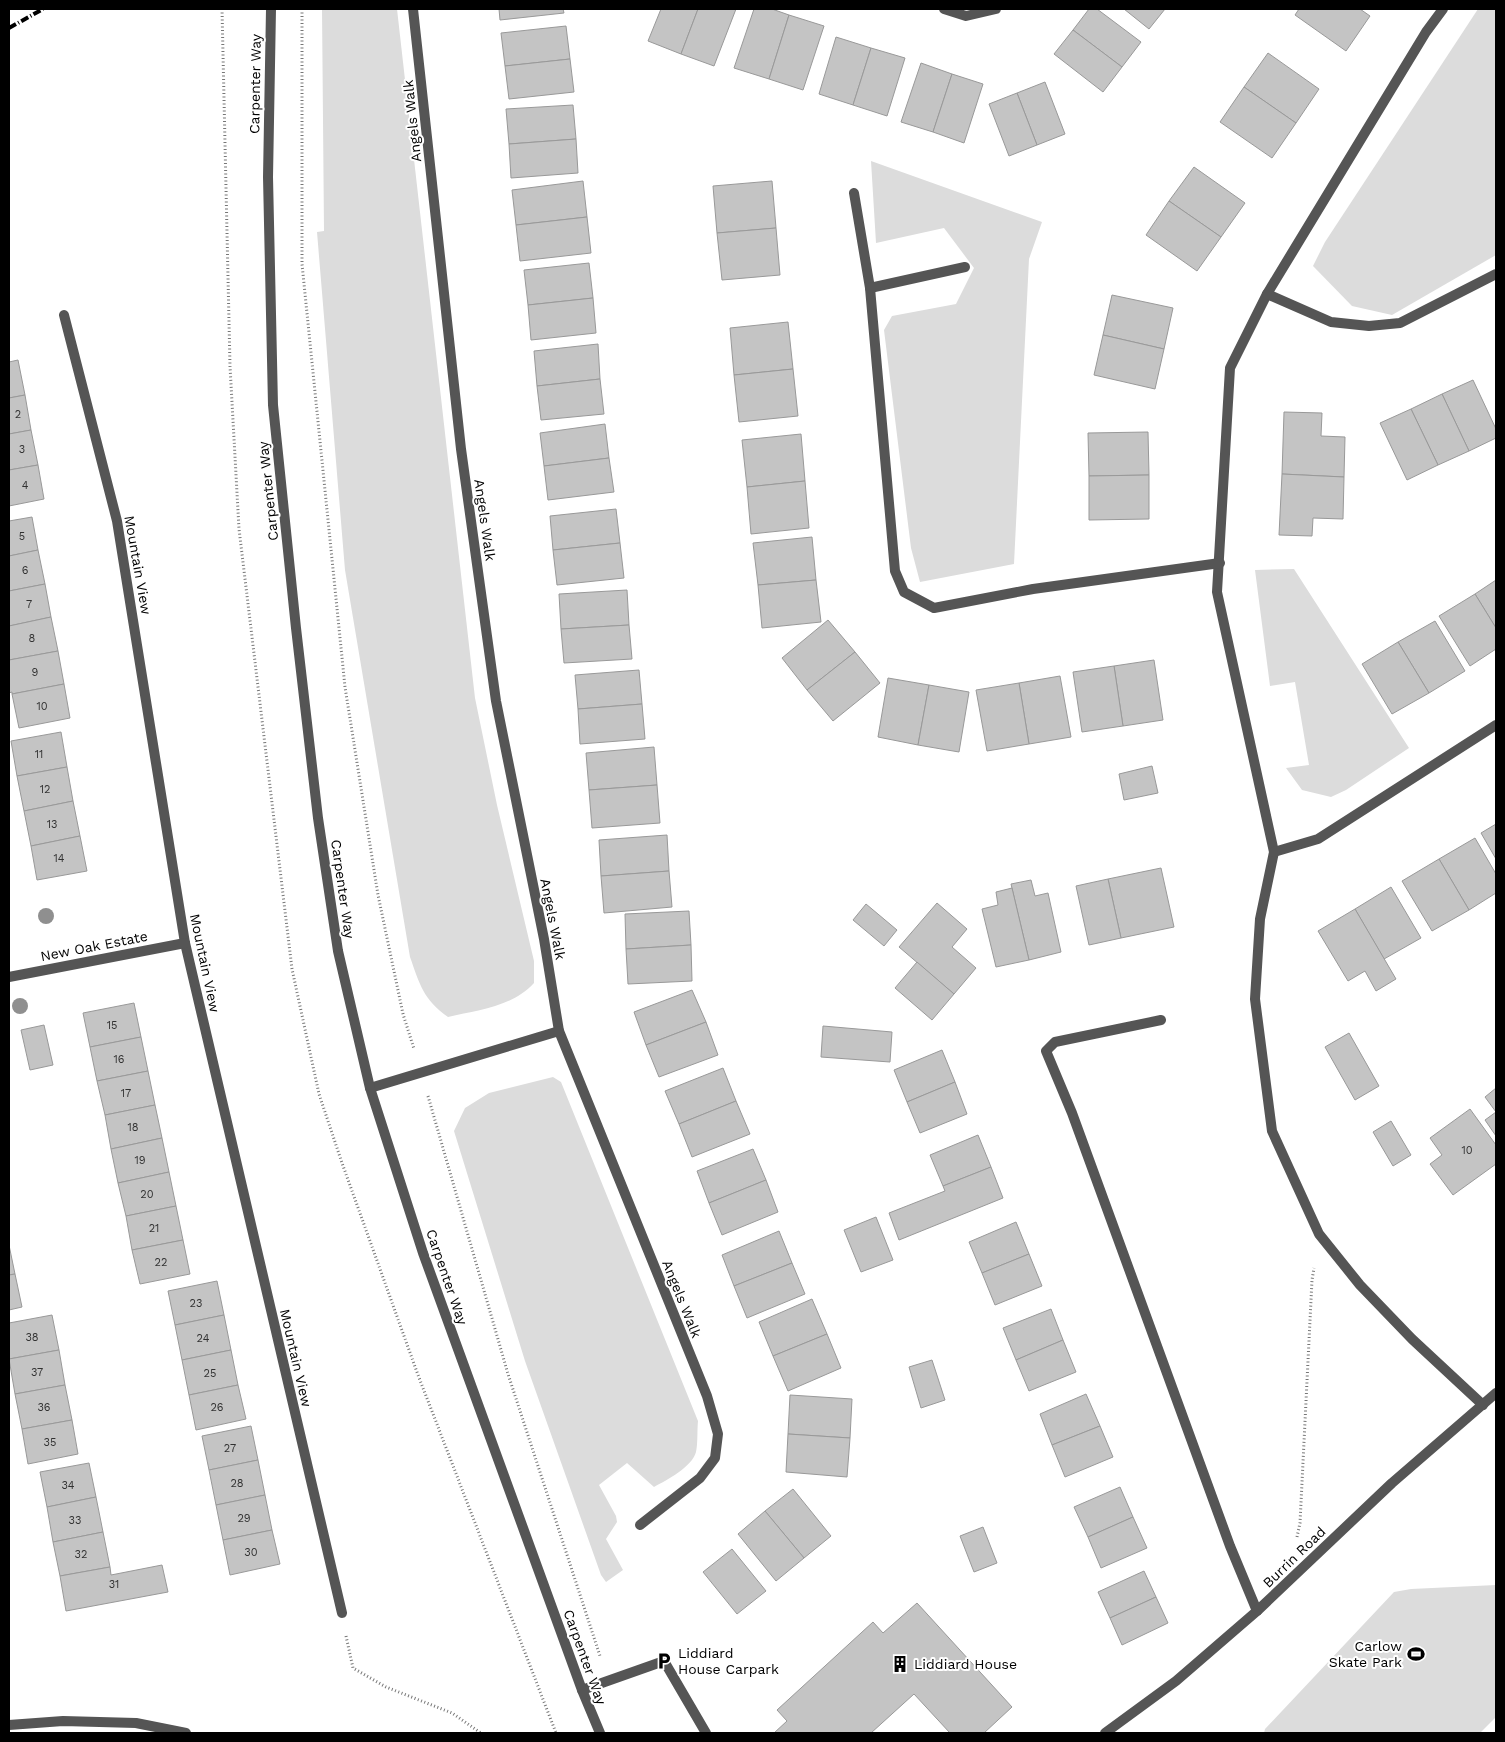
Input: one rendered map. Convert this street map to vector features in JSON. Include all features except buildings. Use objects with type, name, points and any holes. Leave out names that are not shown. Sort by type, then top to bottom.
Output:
[{"type":"street","name":"Carpenter Way","points":[[271,9],[268,177],[273,405],[318,818],[338,951],[370,1088],[423,1253],[582,1690],[600,1733]]},
{"type":"street","name":"Angels Walk","points":[[413,9],[461,449],[496,701],[544,939],[559,1031],[706,1396],[718,1434],[715,1458],[700,1478],[640,1525]]},
{"type":"street","points":[[944,9],[966,16],[996,9]]},
{"type":"street","points":[[1443,9],[1426,32],[1267,294],[1230,368],[1220,563],[1216,592],[1274,852],[1260,919],[1256,999],[1272,1131],[1319,1234],[1379,1306],[1483,1405]]},
{"type":"street","points":[[854,193],[870,288],[895,571],[904,592],[934,608],[1033,589],[1220,563]]},
{"type":"street","points":[[870,288],[965,266]]},
{"type":"street","points":[[1267,294],[1331,322],[1369,326],[1400,324],[1496,274]]},
{"type":"street","name":"Mountain View","points":[[64,315],[117,521],[185,943],[342,1613]]},
{"type":"street","points":[[1274,852],[1318,839],[1496,725]]},
{"type":"street","name":"New Oak Estate","points":[[9,977],[185,943]]},
{"type":"street","points":[[1161,1020],[1055,1042],[1046,1051],[1072,1113],[1230,1546],[1258,1611]]},
{"type":"street","points":[[370,1088],[559,1031]]},
{"type":"street","name":"Burrin Road","points":[[1105,1733],[1176,1681],[1258,1611],[1392,1483],[1496,1393]]},
{"type":"street","points":[[582,1690],[664,1661],[706,1733]]},
{"type":"street","points":[[9,1725],[63,1721],[136,1723],[186,1733]]},
{"type":"path","points":[[302,9],[302,264],[344,677],[378,895],[403,1014],[508,1374],[608,1681]]},
{"type":"path","points":[[1288,1581],[1300,1523],[1312,1280],[1319,1234]]},
{"type":"path","points":[[342,1613],[353,1668],[386,1687],[452,1713],[481,1733]]},
{"type":"shaded area","points":[[322,9],[397,9],[475,698],[497,805],[534,961],[534,983],[516,997],[494,1006],[448,1017],[433,1004],[423,991],[410,957],[345,570],[317,232],[324,231]]},
{"type":"shaded area","points":[[1478,9],[1496,9],[1496,255],[1392,315],[1352,306],[1313,266],[1325,242]]},
{"type":"shaded area","points":[[871,161],[1042,222],[1029,259],[1014,564],[920,582],[911,548],[884,330],[892,316],[956,304],[974,268],[944,228],[876,243]]},
{"type":"shaded area","points":[[1294,569],[1409,748],[1346,790],[1331,797],[1302,790],[1286,768],[1309,765],[1295,682],[1270,686],[1255,570]]},
{"type":"shaded area","points":[[553,1077],[561,1082],[698,1421],[697,1448],[694,1458],[672,1477],[654,1487],[627,1463],[599,1485],[616,1516],[617,1522],[606,1539],[623,1570],[606,1582],[601,1575],[525,1361],[454,1131],[465,1108],[489,1093]]},
{"type":"shaded area","name":"Carlow Skate Park","points":[[1496,1585],[1496,1717],[1480,1733],[1264,1733],[1265,1729],[1394,1592],[1411,1589]]},
{"type":"railway","points":[[9,28],[43,9]]},
{"type":"place","name":"Carlow Skate Park","points":[[1416,1654]]},
{"type":"place","name":"Liddiard House Carpark","points":[[664,1661]]},
{"type":"place","name":"Liddiard House","points":[[900,1664]]}]
